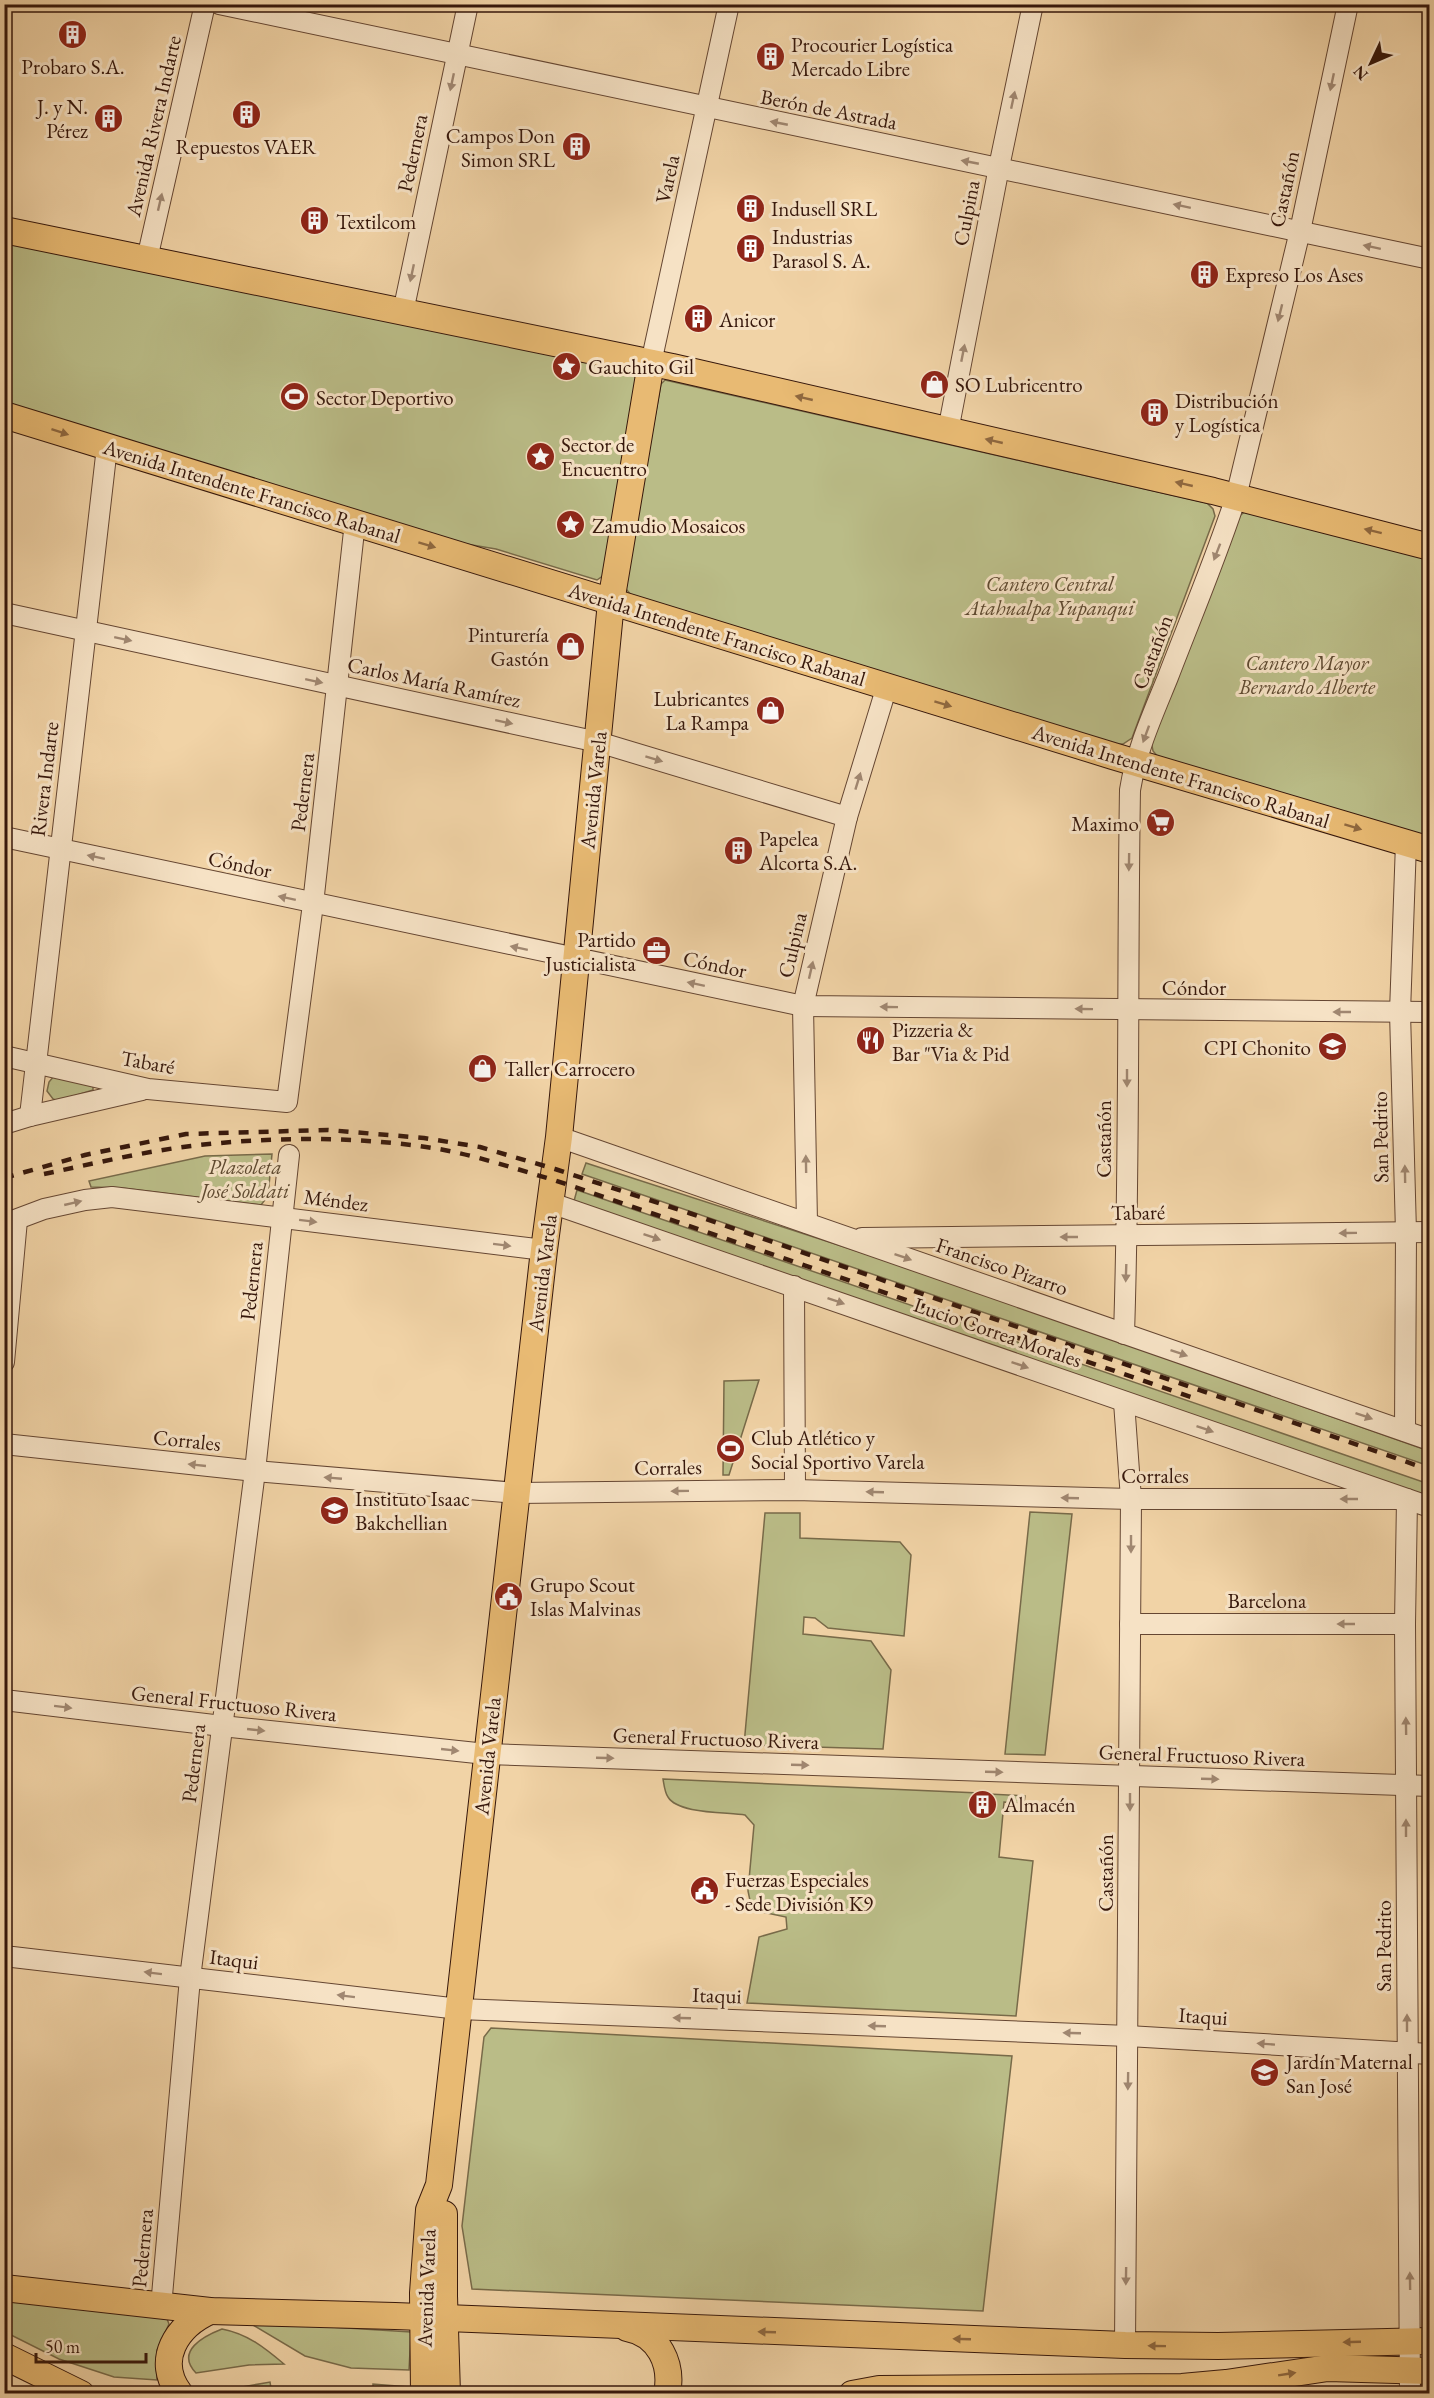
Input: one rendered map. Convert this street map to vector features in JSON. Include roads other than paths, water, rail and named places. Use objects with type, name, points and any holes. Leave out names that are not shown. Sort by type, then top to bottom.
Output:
[{"type":"main road","points":[[4,230],[651,363],[1236,496],[1425,542]]},
{"type":"main road","name":"Avenida Varela","points":[[424,2394],[444,2212],[439,2185],[486,1754],[559,1137],[611,602],[651,363]]},
{"type":"main road","name":"Avenida Intendente Francisco Rabanal","points":[[4,415],[1418,847]]},
{"type":"main road","points":[[4,2288],[210,2311],[1125,2345],[1218,2346],[1420,2340]]},
{"type":"main road","points":[[180,2394],[174,2386],[170,2372],[172,2346],[184,2327],[196,2317],[210,2311]]},
{"type":"main road","name":"Avenida Varela","points":[[434,2318],[447,2394]]},
{"type":"main road","points":[[619,2326],[636,2329],[651,2338],[662,2351],[668,2367],[667,2394]]},
{"type":"main road","points":[[4,2356],[81,2394]]},
{"type":"main road","points":[[852,2394],[879,2389],[1152,2388],[1226,2383],[1328,2368],[1417,2378]]},
{"type":"street","name":"Avenida Rivera Indarte","points":[[147,259],[205,4]]},
{"type":"street","name":"Berón de Astrada","points":[[219,4],[707,109],[999,167],[1430,259]]},
{"type":"street","name":"Pedernera","points":[[403,312],[468,4]]},
{"type":"street","name":"Varela","points":[[651,363],[729,4]]},
{"type":"street","name":"Culpina","points":[[948,431],[1033,4]]},
{"type":"street","name":"Castañón","points":[[1124,1334],[1127,1236],[1130,790],[1136,762],[1223,537],[1236,496],[1300,231],[1348,4]]},
{"type":"street","name":"Rivera Indarte","points":[[30,1116],[107,447]]},
{"type":"street","name":"Pedernera","points":[[286,1102],[313,904],[356,522]]},
{"type":"street","name":"Carlos María Ramírez","points":[[4,613],[598,742],[847,817]]},
{"type":"street","name":"Culpina","points":[[807,1223],[803,1006],[847,817],[887,686]]},
{"type":"street","name":"Cóndor","points":[[4,837],[576,960],[803,1006],[1430,1012]]},
{"type":"street","name":"San Pedrito","points":[[1405,1431],[1406,1232],[1400,1012],[1418,847]]},
{"type":"street","name":"Tabaré","points":[[4,1056],[148,1089],[286,1102]]},
{"type":"street","points":[[4,1124],[148,1089]]},
{"type":"street","name":"Francisco Pizarro","points":[[559,1137],[1430,1440]]},
{"type":"street","name":"Pedernera","points":[[161,2307],[190,1978],[255,1471],[289,1155]]},
{"type":"street","name":"Méndez","points":[[11,1222],[45,1209],[112,1197],[544,1250]]},
{"type":"street","name":"Lucio Correa Morales","points":[[551,1203],[1430,1507]]},
{"type":"street","points":[[4,1362],[11,1222]]},
{"type":"street","name":"Tabaré","points":[[848,1238],[1430,1232]]},
{"type":"street","points":[[794,1287],[795,1490]]},
{"type":"street","name":"Castañón","points":[[1124,1402],[1131,1499],[1125,2345]]},
{"type":"street","name":"Corrales","points":[[4,1444],[255,1471],[517,1493],[795,1490],[1131,1499],[1407,1499]]},
{"type":"street","name":"San Pedrito","points":[[1407,1499],[1405,1624],[1407,2053],[1420,2340],[1417,2378]]},
{"type":"street","name":"Barcelona","points":[[1130,1624],[1405,1624]]},
{"type":"street","name":"General Fructuoso Rivera","points":[[4,1700],[486,1754],[1430,1786]]},
{"type":"street","name":"Itaqui","points":[[4,1956],[459,2009],[1128,2036],[1430,2054]]},
{"type":"railway","points":[[4,1178],[85,1155],[186,1134],[328,1130],[424,1138],[480,1147],[689,1213],[1430,1470]]},
{"type":"railway","points":[[44,1174],[117,1158],[191,1146],[249,1141],[338,1139],[397,1143],[459,1153],[554,1180],[1197,1399]]},
{"type":"place","name":"Probaro S.A.","points":[[73,35]]},
{"type":"place","name":"Procourier Logística Mercado Libre","points":[[770,56]]},
{"type":"place","name":"Repuestos VAER","points":[[246,115]]},
{"type":"place","name":"J. y N. Pérez","points":[[109,118]]},
{"type":"place","name":"Campos Don Simon SRL","points":[[576,147]]},
{"type":"place","name":"Indusell SRL","points":[[750,208]]},
{"type":"place","name":"Textilcom","points":[[315,221]]},
{"type":"place","name":"Industrias Parasol S. A.","points":[[751,248]]},
{"type":"place","name":"Expreso Los Ases","points":[[1204,274]]},
{"type":"place","name":"Anicor","points":[[698,319]]},
{"type":"place","name":"Gauchito Gil","points":[[567,366]]},
{"type":"place","name":"SO Lubricentro","points":[[934,384]]},
{"type":"place","name":"Sector Deportivo","points":[[295,397]]},
{"type":"place","name":"Distribución y Logística","points":[[1154,412]]},
{"type":"place","name":"Sector de Encuentro","points":[[540,456]]},
{"type":"place","name":"Zamudio Mosaicos","points":[[571,525]]},
{"type":"place","name":"Pinturería Gastón","points":[[570,646]]},
{"type":"place","name":"Lubricantes La Rampa","points":[[770,710]]},
{"type":"place","name":"Maximo","points":[[1160,823]]},
{"type":"place","name":"Papelea Alcorta S.A.","points":[[738,850]]},
{"type":"place","name":"Partido Justicialista","points":[[657,951]]},
{"type":"place","name":"Pizzeria & Bar \"Via & Pid","points":[[871,1041]]},
{"type":"place","name":"CPI Chonito","points":[[1332,1047]]},
{"type":"place","name":"Taller Carrocero","points":[[483,1068]]},
{"type":"place","name":"Club Atlético y Social Sportivo Varela","points":[[730,1449]]},
{"type":"place","name":"Instituto Isaac Bakchellian","points":[[334,1510]]},
{"type":"place","name":"Grupo Scout Islas Malvinas","points":[[509,1596]]},
{"type":"place","name":"Almacén","points":[[983,1804]]},
{"type":"place","name":"Fuerzas Especiales - Sede División K9","points":[[704,1891]]},
{"type":"place","name":"Jardín Maternal San José","points":[[1265,2073]]},
{"type":"park label","name":"Cantero Central Atahualpa Yupanqui","points":[[1050,595]]},
{"type":"park label","name":"Cantero Mayor Bernardo Alberte","points":[[1307,674]]},
{"type":"park label","name":"Plazoleta José Soldati","points":[[245,1178]]}]
